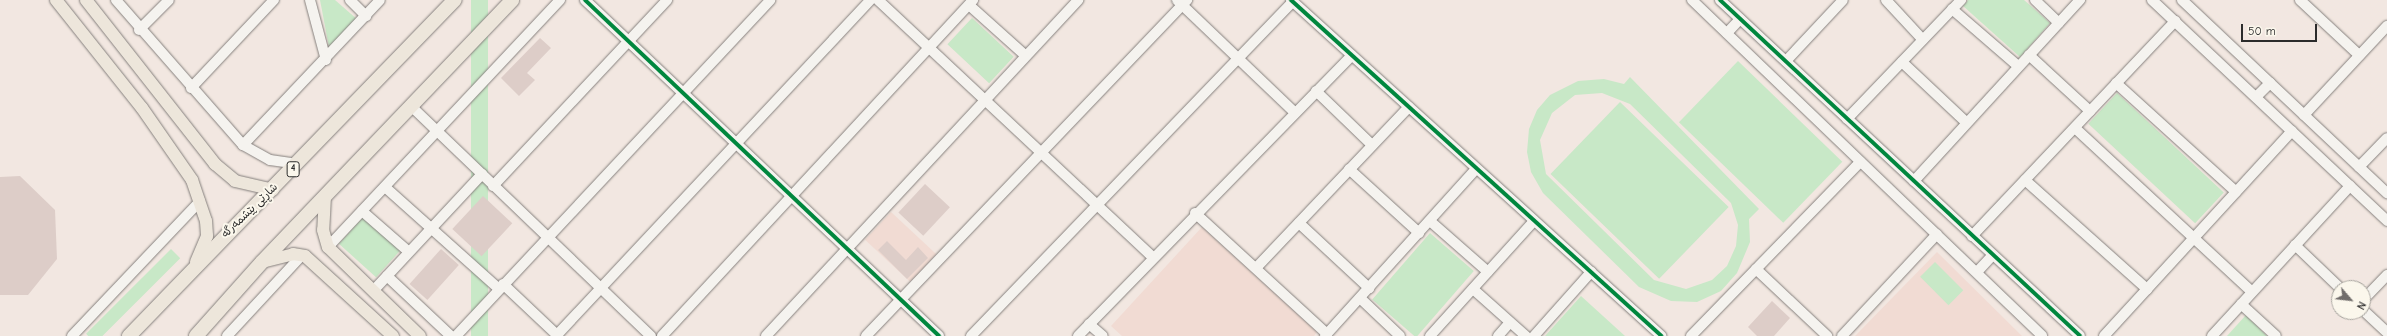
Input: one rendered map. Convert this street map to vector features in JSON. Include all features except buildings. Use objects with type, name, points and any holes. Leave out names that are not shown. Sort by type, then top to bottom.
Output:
[{"type":"highway","name":"شاڕێی پێشمەرگە","points":[[129,336],[193,267],[273,190],[455,0]]},
{"type":"highway","points":[[196,336],[262,262],[412,107],[512,0]]},
{"type":"main road","points":[[86,0],[215,164],[235,180],[273,190]]},
{"type":"main road","points":[[63,2],[165,139],[192,180],[200,201],[207,236],[193,267]]},
{"type":"main road","points":[[325,196],[323,230],[328,247],[420,336]]},
{"type":"main road","points":[[262,262],[302,255],[393,336]]},
{"type":"street","points":[[116,0],[139,30],[243,145],[270,160],[298,164]]},
{"type":"street","points":[[139,30],[169,0]]},
{"type":"street","points":[[191,88],[274,0]]},
{"type":"street","points":[[310,0],[326,60]]},
{"type":"street","points":[[350,0],[366,16]]},
{"type":"street","points":[[243,145],[326,60],[380,0]]},
{"type":"street","points":[[328,247],[560,0]]},
{"type":"street","points":[[585,0],[938,336]]},
{"type":"street","points":[[493,186],[667,0]]},
{"type":"street","points":[[456,336],[547,236],[770,0]]},
{"type":"street","points":[[385,187],[557,336],[599,287],[870,0]]},
{"type":"street","points":[[878,0],[1152,256]]},
{"type":"street","points":[[766,336],[1078,0]]},
{"type":"street","points":[[1692,0],[2042,336]]},
{"type":"street","points":[[1720,0],[1992,256],[2080,336]]},
{"type":"street","points":[[1786,61],[1843,0]]},
{"type":"street","points":[[1886,0],[1923,40]]},
{"type":"street","points":[[1847,119],[1960,0]]},
{"type":"street","points":[[2035,0],[2059,23]]},
{"type":"street","points":[[1914,181],[1966,122],[2080,0]]},
{"type":"street","points":[[2152,0],[2387,221]]},
{"type":"street","points":[[2182,0],[2387,193]]},
{"type":"street","points":[[2300,0],[2360,55]]},
{"type":"street","points":[[972,336],[1291,1],[1591,272],[1659,336]]},
{"type":"street","points":[[866,336],[1042,152],[1182,2],[1294,112]]},
{"type":"street","points":[[662,336],[971,3],[1026,56]]},
{"type":"street","points":[[1952,9],[2018,66]]},
{"type":"street","points":[[1727,33],[1740,20]]},
{"type":"street","points":[[1972,236],[2175,21]]},
{"type":"street","points":[[2304,115],[2387,26]]},
{"type":"street","points":[[1078,336],[1152,256],[1352,55]]},
{"type":"street","points":[[2028,55],[2090,111]]},
{"type":"street","points":[[1902,62],[1966,122]]},
{"type":"street","points":[[2116,83],[2236,192]]},
{"type":"street","points":[[2256,97],[2270,83]]},
{"type":"street","points":[[1316,91],[1372,145]]},
{"type":"street","points":[[412,107],[651,336]]},
{"type":"street","points":[[1256,268],[1409,107]]},
{"type":"street","points":[[2075,128],[2252,292]]},
{"type":"street","points":[[2104,336],[2292,131]]},
{"type":"street","points":[[2359,168],[2387,138]]},
{"type":"street","points":[[1691,336],[1860,162]]},
{"type":"street","points":[[1349,169],[1419,233]]},
{"type":"street","points":[[1195,213],[1256,268],[1326,335],[1476,169]]},
{"type":"street","points":[[373,291],[482,174]]},
{"type":"street","points":[[2025,180],[2147,289]]},
{"type":"street","points":[[2212,336],[2350,186]]},
{"type":"street","points":[[72,336],[200,201]]},
{"type":"street","points":[[362,211],[409,252]]},
{"type":"street","points":[[1430,221],[1488,272]]},
{"type":"street","points":[[1430,336],[1534,221]]},
{"type":"street","points":[[1298,223],[1369,288]]},
{"type":"street","points":[[1842,336],[1937,234]]},
{"type":"street","points":[[2295,246],[2331,280]]},
{"type":"street","points":[[226,336],[302,255]]},
{"type":"street","points":[[1977,272],[1992,256]]},
{"type":"street","points":[[1756,269],[1827,336]]},
{"type":"street","points":[[1534,336],[1591,272]]},
{"type":"street","points":[[2371,292],[2387,275]]},
{"type":"street","points":[[387,276],[451,336]]},
{"type":"street","points":[[1473,289],[1526,336]]},
{"type":"street","points":[[1360,298],[1400,336]]},
{"type":"street","points":[[2241,304],[2276,336]]},
{"type":"street","points":[[2371,317],[2387,332]]},
{"type":"street","points":[[1498,336],[1510,322]]},
{"type":"street","points":[[1089,324],[1103,336]]},
{"type":"shaded area","points":[[891,212],[936,254],[910,282],[865,240]]},
{"type":"shaded area","points":[[1202,227],[1317,332],[1314,336],[1122,336],[1111,326]]},
{"type":"shaded area","points":[[1937,252],[2022,336],[1855,336]]},
{"type":"green space","points":[[320,0],[335,0],[358,20],[329,47]]},
{"type":"green space","points":[[471,0],[488,0],[488,336],[471,336]]},
{"type":"green space","points":[[1968,0],[2024,0],[2050,23],[2020,57],[1963,6]]},
{"type":"green space","points":[[972,18],[1014,57],[989,83],[947,44]]},
{"type":"green space","points":[[1738,61],[1842,162],[1783,223],[1679,122]]},
{"type":"green space","points":[[1630,77],[1759,209],[1749,219],[1750,242],[1737,273],[1721,291],[1697,302],[1671,301],[1639,287],[1543,193],[1531,172],[1527,152],[1529,129],[1537,110],[1550,95],[1578,81],[1604,79],[1624,84]],"holes":[[[1602,93],[1630,104],[1731,203],[1738,225],[1736,246],[1727,266],[1712,280],[1686,289],[1654,280],[1546,174],[1540,140],[1552,113],[1575,95]]]},
{"type":"green space","points":[[2117,93],[2224,193],[2195,223],[2088,124]]},
{"type":"green space","points":[[1620,102],[1729,207],[1659,279],[1551,174]]},
{"type":"green space","points":[[363,217],[400,250],[376,277],[339,244]]},
{"type":"green space","points":[[1430,233],[1474,271],[1417,336],[1414,336],[1372,299]]},
{"type":"green space","points":[[171,249],[180,258],[102,336],[88,336],[86,334]]},
{"type":"green space","points":[[1935,262],[1963,290],[1948,305],[1920,277]]},
{"type":"green space","points":[[1581,296],[1625,336],[1545,336]]},
{"type":"green space","points":[[2246,315],[2267,336],[2227,336]]},
{"type":"cycle path","points":[[585,0],[939,336]]},
{"type":"cycle path","points":[[1291,0],[1661,336]]},
{"type":"cycle path","points":[[1720,0],[2080,336]]}]
